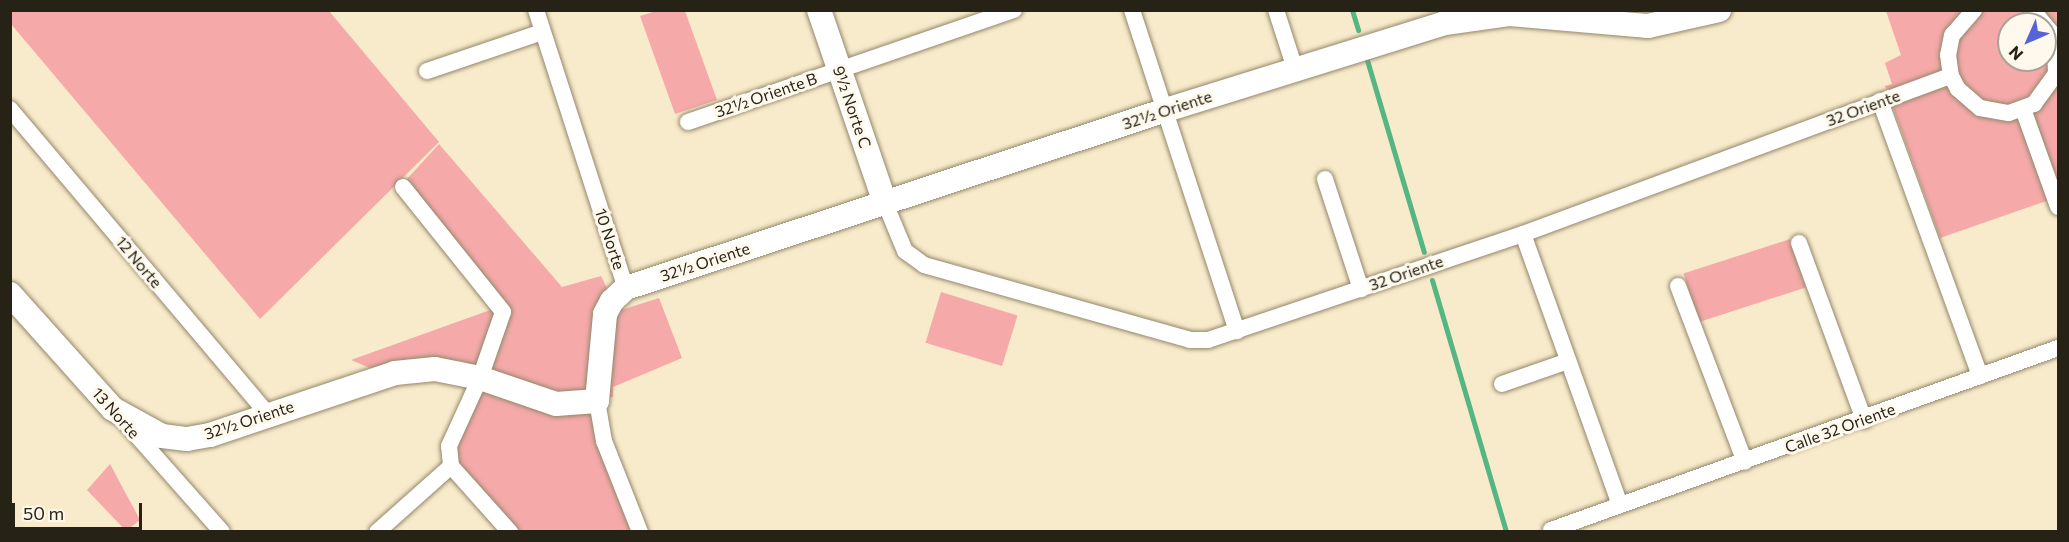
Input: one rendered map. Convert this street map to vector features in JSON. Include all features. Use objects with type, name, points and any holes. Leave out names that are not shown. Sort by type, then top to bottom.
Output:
[{"type":"street","name":"10 Norte","points":[[536,10],[626,288],[615,297],[605,314],[597,401],[604,441],[640,531]]},
{"type":"street","name":"9½ Norte C","points":[[819,10],[885,203]]},
{"type":"street","name":"32½ Oriente B","points":[[687,122],[1014,10]]},
{"type":"street","points":[[1132,10],[1237,331]]},
{"type":"street","points":[[1276,10],[1295,69]]},
{"type":"street","name":"32½ Oriente","points":[[626,288],[1166,110],[1455,20],[1532,12],[1611,25],[1648,26],[1719,10]]},
{"type":"street","points":[[1974,10],[1952,35],[1948,55],[1951,76],[1963,95],[1980,108],[2008,113],[2023,109],[2044,96],[2056,72]]},
{"type":"street","points":[[427,71],[542,32]]},
{"type":"street","name":"32 Oriente","points":[[885,203],[904,251],[924,265],[1190,340],[1208,340],[1522,234],[1951,76]]},
{"type":"street","points":[[1880,101],[1980,376]]},
{"type":"street","name":"12 Norte","points":[[10,109],[268,414]]},
{"type":"street","points":[[2023,109],[2058,207]]},
{"type":"street","points":[[1325,179],[1361,288]]},
{"type":"street","points":[[403,187],[503,312],[480,378],[449,446],[451,466],[510,531]]},
{"type":"street","points":[[1522,234],[1620,505]]},
{"type":"street","points":[[1799,243],[1864,420]]},
{"type":"street","points":[[1678,286],[1745,462]]},
{"type":"street","name":"13 Norte","points":[[10,294],[222,531]]},
{"type":"street","name":"Calle 32 Oriente","points":[[1551,530],[1864,420],[2058,348]]},
{"type":"street","points":[[1502,384],[1568,361]]},
{"type":"street","name":"32½ Oriente","points":[[113,409],[162,436],[187,439],[395,373],[435,369],[480,378],[556,404],[597,401]]},
{"type":"street","points":[[377,531],[451,466]]},
{"type":"shaded area","points":[[10,11],[329,11],[439,142],[260,319],[11,24]]},
{"type":"shaded area","points":[[656,11],[685,11],[717,100],[675,114],[640,16]]},
{"type":"shaded area","points":[[1886,11],[2058,11],[2058,197],[1940,238],[1885,86],[1892,84],[1885,63],[1901,55]]},
{"type":"shaded area","points":[[439,144],[562,287],[601,276],[618,311],[659,298],[682,358],[613,387],[613,397],[584,400],[460,361],[409,359],[370,368],[351,360],[507,304],[407,179]]},
{"type":"shaded area","points":[[1790,239],[1806,288],[1699,322],[1683,274]]},
{"type":"shaded area","points":[[941,292],[1018,315],[1002,366],[926,343]]},
{"type":"shaded area","points":[[483,387],[593,408],[596,442],[632,531],[520,531],[457,463],[456,446]]},
{"type":"shaded area","points":[[110,464],[140,520],[126,531],[87,490]]},
{"type":"waterway","points":[[1352,10],[1358,30]]},
{"type":"waterway","points":[[1367,60],[1424,252]]},
{"type":"waterway","points":[[1432,280],[1506,532]]}]
